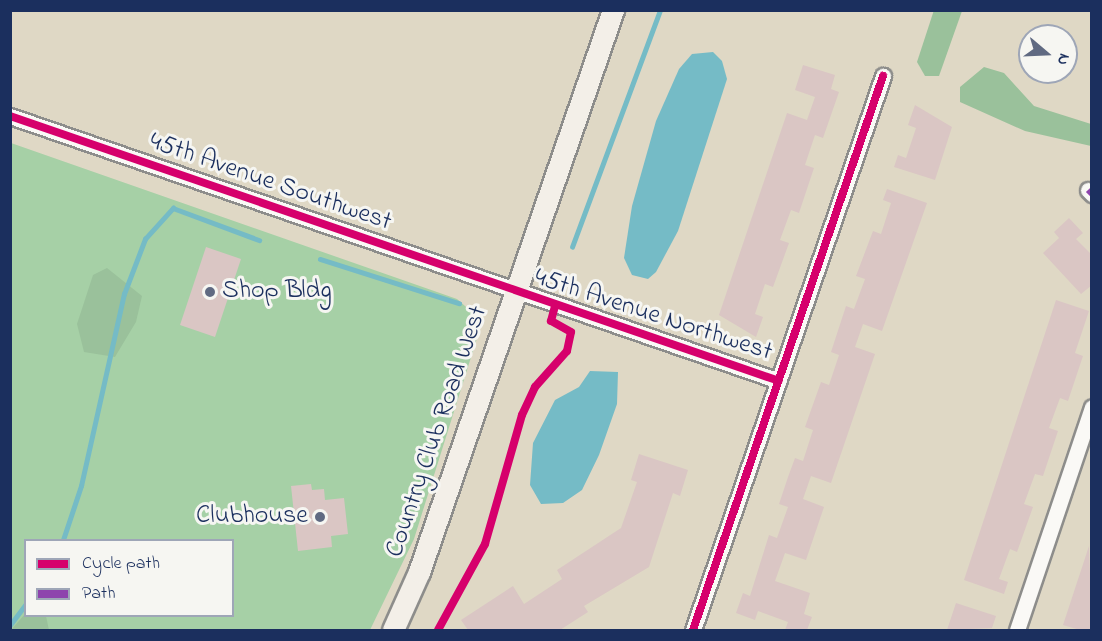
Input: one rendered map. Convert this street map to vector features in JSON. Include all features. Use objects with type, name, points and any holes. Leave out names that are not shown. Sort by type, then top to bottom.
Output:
[{"type":"main road","name":"Country Club Road West","points":[[393,630],[419,572],[514,292],[614,10]]},
{"type":"street","points":[[693,630],[883,76]]},
{"type":"street","name":"45th Avenue Southwest","points":[[10,116],[514,292]]},
{"type":"street","name":"45th Avenue Northwest","points":[[514,292],[779,381]]},
{"type":"street","points":[[1017,630],[1092,407]]},
{"type":"green space","points":[[934,10],[962,11],[939,76],[925,76],[917,62]]},
{"type":"green space","points":[[984,67],[1004,73],[1034,106],[1091,124],[1091,146],[1025,131],[960,102],[960,87]]},
{"type":"green space","points":[[11,143],[457,299],[473,313],[478,335],[414,539],[370,630],[11,630]]},
{"type":"green space","points":[[107,268],[142,296],[136,322],[115,357],[84,352],[77,324],[93,275]]},
{"type":"green space","points":[[24,615],[24,617],[46,617],[49,630],[11,630]]},
{"type":"water","points":[[713,52],[722,61],[727,79],[678,231],[656,272],[648,279],[632,275],[624,258],[632,206],[656,121],[679,69],[692,54]]},
{"type":"water","points":[[590,371],[618,372],[617,404],[599,455],[582,490],[563,503],[541,504],[530,485],[533,443],[555,400],[579,387]]},
{"type":"building","points":[[803,65],[835,75],[831,89],[839,92],[823,138],[815,135],[805,165],[814,168],[799,213],[791,210],[780,240],[789,243],[773,287],[765,284],[755,314],[763,317],[756,337],[719,315],[787,113],[807,120],[815,97],[795,90]]},
{"type":"building","points":[[915,105],[952,127],[935,180],[894,167],[898,155],[906,158],[916,128],[908,125]]},
{"type":"building","points":[[887,189],[927,203],[882,331],[863,324],[855,347],[875,354],[831,483],[811,476],[803,499],[824,507],[806,560],[785,553],[775,581],[810,593],[804,614],[812,617],[807,630],[785,630],[788,622],[758,611],[755,620],[736,613],[743,593],[750,596],[769,535],[777,538],[788,507],[779,504],[795,458],[803,461],[813,430],[805,427],[821,382],[829,385],[839,355],[831,352],[846,306],[854,309],[865,279],[856,276],[873,231],[881,234],[891,203],[883,200]]},
{"type":"building","points":[[1069,218],[1083,233],[1076,239],[1092,255],[1092,285],[1081,294],[1043,253],[1059,238],[1054,232]]},
{"type":"building","name":"Shop Bldg","points":[[206,247],[241,259],[215,337],[180,325]]},
{"type":"building","points":[[1056,300],[1089,311],[1075,353],[1083,356],[1068,401],[1060,398],[1049,428],[1058,431],[1043,476],[1035,474],[1024,504],[1033,507],[1017,552],[1010,549],[999,579],[1008,582],[1004,594],[964,580]]},
{"type":"building","points":[[639,454],[688,470],[680,496],[673,493],[649,567],[584,606],[588,612],[560,630],[468,630],[461,620],[513,586],[524,604],[562,579],[557,570],[621,528],[637,482],[631,480]]},
{"type":"building","name":"Clubhouse","points":[[311,484],[312,490],[324,489],[325,500],[344,498],[348,534],[331,536],[332,547],[298,551],[291,486]]},
{"type":"building","points":[[1089,546],[1092,630],[1080,630],[1063,625]]},
{"type":"building","points":[[956,603],[996,616],[992,628],[947,630]]},
{"type":"waterway","points":[[572,247],[660,10]]},
{"type":"waterway","points":[[63,539],[81,486],[124,294],[145,239],[173,208],[259,240]]},
{"type":"waterway","points":[[320,259],[459,303]]},
{"type":"waterway","points":[[10,625],[24,607]]},
{"type":"marked path","points":[[1088,190],[1092,194]]},
{"type":"cycle path","points":[[693,630],[883,76]]},
{"type":"cycle path","points":[[10,116],[779,381]]},
{"type":"cycle path","points":[[438,630],[485,544],[522,415],[535,387],[567,351],[571,332],[551,321],[555,306]]},
{"type":"place","name":"Shop Bldg","points":[[210,292]]},
{"type":"place","name":"Clubhouse","points":[[320,517]]}]
